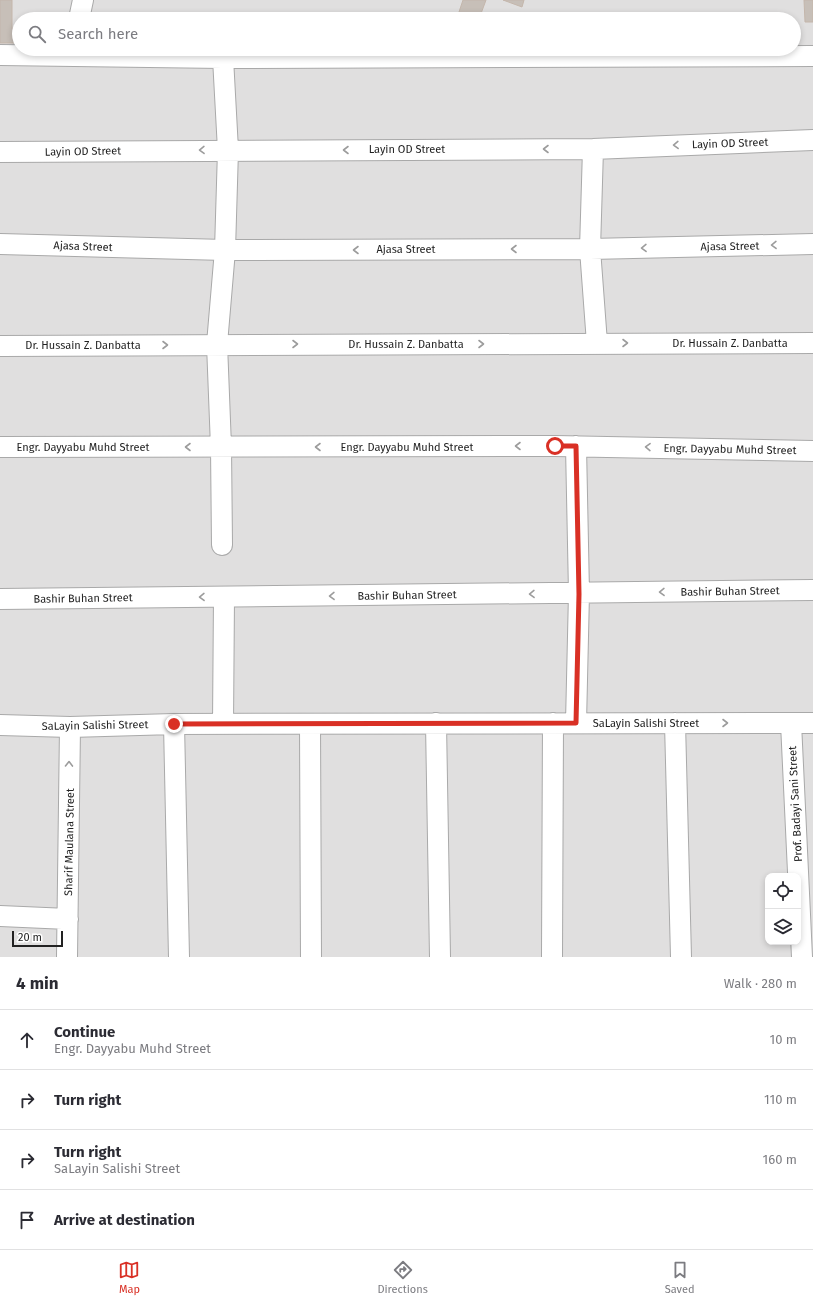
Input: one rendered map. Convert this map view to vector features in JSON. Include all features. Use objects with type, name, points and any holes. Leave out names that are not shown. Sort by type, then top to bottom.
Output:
[{"type":"street","points":[[80,12],[83,0]]},
{"type":"street","points":[[0,55],[12,54]]},
{"type":"street","points":[[172,56],[223,58],[813,56]]},
{"type":"street","points":[[222,545],[221,447],[217,344],[225,250],[228,150],[223,58]]},
{"type":"street","name":"Layin OD Street","points":[[0,152],[593,149],[813,140]]},
{"type":"street","points":[[593,149],[590,249],[597,343]]},
{"type":"street","name":"Ajasa Street","points":[[0,244],[225,250],[590,249],[813,244]]},
{"type":"street","name":"Dr. Hussain Z. Danbatta","points":[[0,346],[813,343]]},
{"type":"street","points":[[576,446],[579,594],[576,723]]},
{"type":"street","name":"Engr. Dayyabu Muhd Street","points":[[0,447],[576,446],[813,450]]},
{"type":"street","name":"Bashir Buhan Street","points":[[0,599],[579,594],[813,590]]},
{"type":"street","points":[[223,724],[224,597]]},
{"type":"street","points":[[552,957],[553,723]]},
{"type":"street","points":[[675,723],[681,957]]},
{"type":"street","name":"Prof. Badayi Sani Street","points":[[791,723],[802,957]]},
{"type":"street","name":"SaLayin Salishi Street","points":[[0,726],[70,727],[174,724],[813,723]]},
{"type":"street","points":[[174,724],[179,957]]},
{"type":"street","points":[[310,724],[310,957]]},
{"type":"street","points":[[436,724],[440,957]]},
{"type":"street","name":"Sharif Maulana Street","points":[[67,957],[70,727]]},
{"type":"street","points":[[0,916],[68,919]]},
{"type":"shaded area","points":[[0,0],[813,0],[813,957],[0,957]]},
{"type":"building","points":[[0,0],[12,0],[12,43],[0,43]]},
{"type":"building","points":[[463,0],[486,0],[482,12],[459,12]]},
{"type":"building","points":[[503,0],[524,0],[522,7]]},
{"type":"building","points":[[804,0],[813,0],[813,22],[805,22]]},
{"type":"route","points":[[174,724],[576,723],[579,594],[576,446],[555,446]]}]
